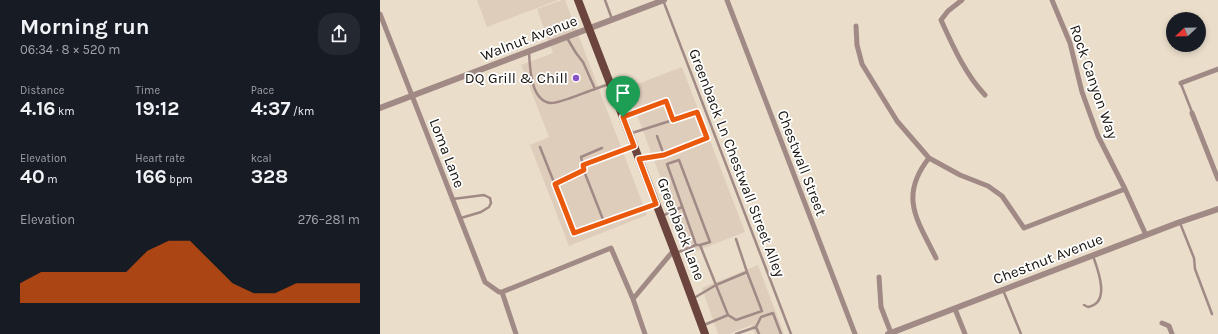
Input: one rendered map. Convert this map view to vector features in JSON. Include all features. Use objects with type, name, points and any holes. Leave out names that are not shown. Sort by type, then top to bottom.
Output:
[{"type":"main road","name":"Greenback Lane","points":[[581,1],[589,29],[675,252],[703,330]]},
{"type":"street","name":"Walnut Avenue","points":[[380,108],[664,0]]},
{"type":"street","name":"Chestwall Street","points":[[727,0],[855,334]]},
{"type":"street","points":[[962,0],[948,11],[941,20],[955,52],[985,95]]},
{"type":"street","name":"Rock Canyon Way","points":[[1052,0],[1070,43],[1082,92],[1098,136],[1146,235]]},
{"type":"street","name":"Loma Lane","points":[[380,14],[485,282],[499,292],[502,292]]},
{"type":"street","points":[[856,26],[855,32],[862,64],[897,121],[929,158],[960,175],[994,189],[1007,201],[1024,228],[1125,189]]},
{"type":"street","points":[[1180,83],[1218,69]]},
{"type":"street","points":[[1192,113],[1218,179]]},
{"type":"street","points":[[929,158],[923,166],[916,183],[913,204],[915,217],[936,258]]},
{"type":"street","name":"Chestnut Avenue","points":[[890,333],[1180,222],[1218,209]]},
{"type":"street","points":[[516,334],[502,292],[611,248],[633,299],[645,334]]},
{"type":"street","points":[[633,299],[675,252]]},
{"type":"street","points":[[879,276],[881,307],[890,333]]},
{"type":"street","points":[[955,308],[965,334]]},
{"type":"street","points":[[1162,322],[1168,326],[1172,334]]},
{"type":"lane","points":[[605,0],[612,20]]},
{"type":"lane","name":"Greenback Ln Chestwall Street Alley","points":[[664,0],[791,334]]},
{"type":"lane","points":[[567,37],[576,53],[584,62],[595,89]]},
{"type":"lane","points":[[529,51],[532,79],[536,90],[543,100],[550,103],[558,102],[610,83]]},
{"type":"lane","points":[[1180,83],[1192,113]]},
{"type":"lane","points":[[623,117],[666,101],[673,120]]},
{"type":"lane","points":[[629,134],[697,112],[707,138],[664,155],[639,159]]},
{"type":"lane","points":[[657,136],[664,155]]},
{"type":"lane","points":[[583,165],[634,146]]},
{"type":"lane","points":[[540,147],[574,233],[656,204]]},
{"type":"lane","points":[[602,148],[581,157],[584,170],[604,222]]},
{"type":"lane","points":[[675,252],[700,245],[710,242],[679,160],[667,164],[696,246]]},
{"type":"lane","points":[[555,184],[584,170]]},
{"type":"lane","points":[[452,199],[484,195],[490,198],[490,208],[460,218]]},
{"type":"lane","points":[[661,216],[682,207]]},
{"type":"lane","points":[[1180,222],[1194,258],[1195,269],[1212,314]]},
{"type":"lane","points":[[700,245],[728,315],[736,320],[762,311],[736,240]]},
{"type":"lane","points":[[1084,304],[1088,307],[1092,306],[1100,298],[1100,273],[1093,256]]},
{"type":"lane","points":[[692,300],[716,285],[747,272]]},
{"type":"lane","points":[[1003,290],[1021,334]]},
{"type":"lane","points":[[736,334],[756,327],[761,317],[773,313],[781,334]]},
{"type":"lane","points":[[703,330],[728,315]]},
{"type":"lane","points":[[756,327],[759,334]]},
{"type":"shaded area","points":[[477,0],[558,0],[487,27]]},
{"type":"shaded area","points":[[565,0],[647,215],[569,246],[530,145],[549,137],[521,65],[553,53],[537,9]]},
{"type":"shaded area","points":[[682,67],[745,232],[689,254],[627,88]]},
{"type":"shaded area","points":[[758,265],[784,334],[755,334],[751,325],[729,334],[718,334],[702,288]]},
{"type":"place","name":"DQ Grill & Chill","points":[[576,78]]},
{"type":"route","points":[[666,101],[673,120],[697,112],[707,138],[664,155],[639,159],[656,204],[574,233],[555,184],[584,170],[583,165],[634,146],[623,117],[666,101]]}]
